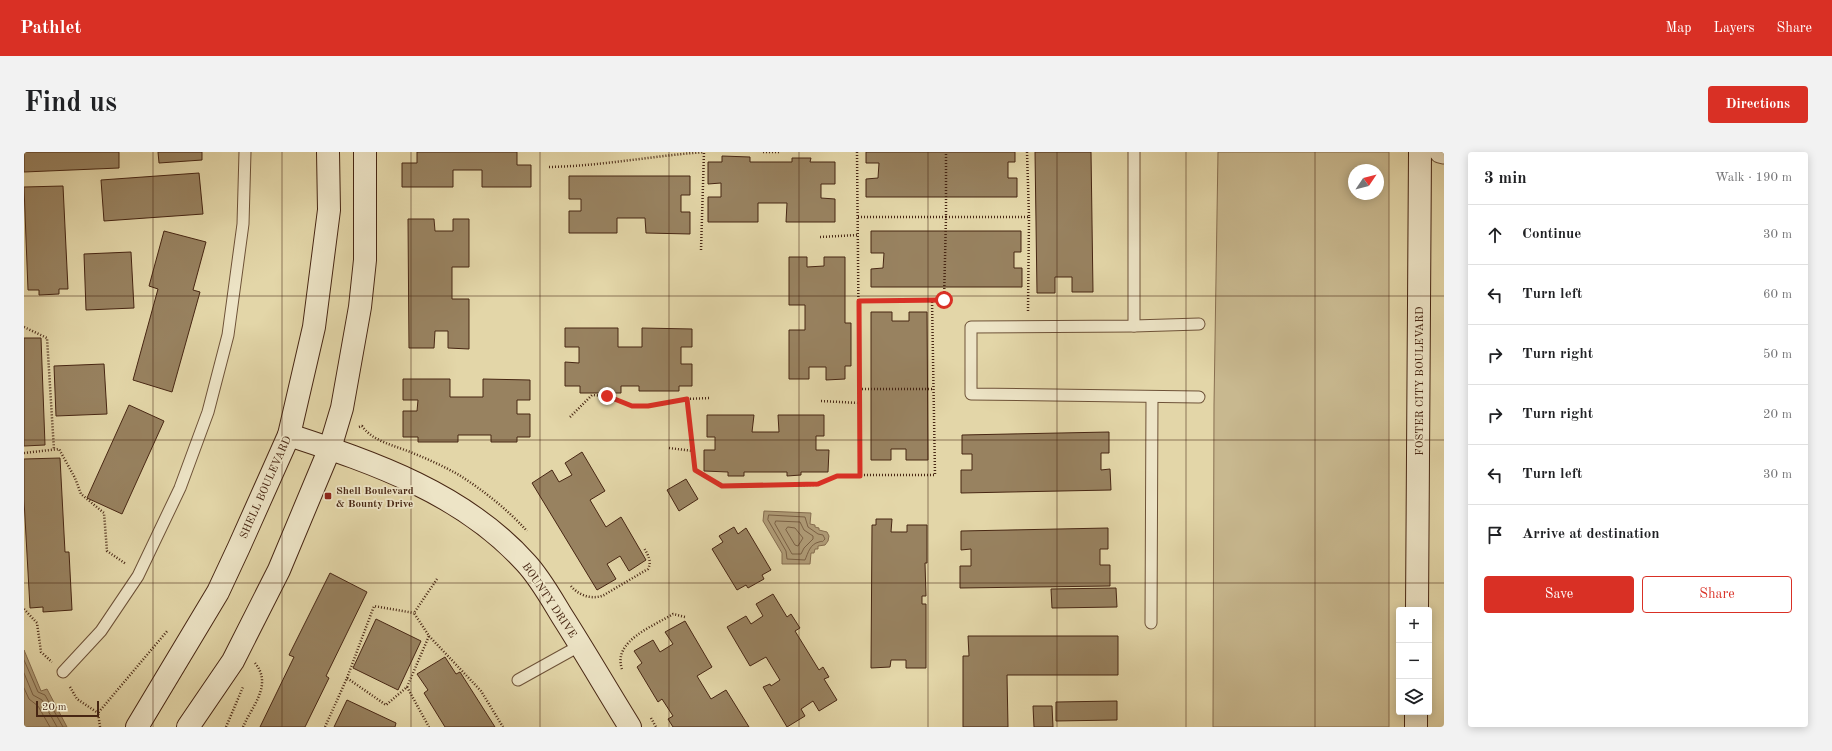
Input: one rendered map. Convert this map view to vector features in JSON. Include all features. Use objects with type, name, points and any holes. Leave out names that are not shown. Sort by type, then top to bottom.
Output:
[{"type":"main road","name":"SHELL BOULEVARD","points":[[142,718],[218,592],[289,435],[315,320],[329,210],[328,152]]},
{"type":"main road","points":[[188,727],[233,660],[279,570],[330,448],[342,408],[360,307],[365,260],[365,152]]},
{"type":"main road","name":"FOSTER CITY BOULEVARD","points":[[1417,607],[1420,152]]},
{"type":"main road","name":"BOUNTY DRIVE","points":[[289,435],[330,448],[388,470],[432,490],[476,518],[504,541],[527,564],[581,645],[630,727]]},
{"type":"main road","points":[[1416,715],[1416,727]]},
{"type":"street","points":[[1440,152],[1444,153]]},
{"type":"lane","points":[[63,672],[100,631],[139,573],[180,488],[208,412],[228,335],[243,224],[245,152]]},
{"type":"lane","points":[[1134,152],[1134,326]]},
{"type":"lane","points":[[1199,324],[971,327],[971,394],[1199,397]]},
{"type":"lane","points":[[1151,623],[1152,397]]},
{"type":"lane","points":[[518,680],[581,645]]},
{"type":"path","points":[[549,167],[590,166],[658,156],[704,152],[701,250]]},
{"type":"path","points":[[763,152],[780,152]]},
{"type":"path","points":[[857,152],[860,476]]},
{"type":"path","points":[[859,301],[944,300],[946,152]]},
{"type":"path","points":[[1027,152],[1029,217],[1028,327]]},
{"type":"path","points":[[858,217],[1029,217]]},
{"type":"path","points":[[820,237],[858,235]]},
{"type":"path","points":[[687,399],[695,470],[722,486],[818,484],[837,476],[935,475],[932,300]]},
{"type":"path","points":[[24,327],[47,338],[54,450]]},
{"type":"path","points":[[859,390],[934,390]]},
{"type":"path","points":[[570,417],[592,395],[607,396],[632,406],[648,406],[687,399],[709,398]]},
{"type":"path","points":[[821,401],[859,403]]},
{"type":"path","points":[[669,448],[693,451]]},
{"type":"path","points":[[24,453],[59,449],[75,478],[81,494],[104,512],[107,551],[139,573]]},
{"type":"path","points":[[414,613],[437,579]]},
{"type":"path","points":[[325,727],[347,678],[374,606],[414,613],[429,636],[481,691],[503,727]]},
{"type":"path","points":[[24,609],[37,623],[41,652],[63,672],[72,692],[77,699],[98,713],[100,727]]},
{"type":"path","points":[[623,672],[620,661],[621,654],[628,641],[674,614],[685,617]]},
{"type":"path","points":[[98,713],[172,626]]},
{"type":"path","points":[[347,678],[386,705],[407,687],[429,636]]},
{"type":"path","points":[[243,727],[261,691],[261,670],[254,661]]},
{"type":"path","points":[[407,687],[429,727]]},
{"type":"path","points":[[648,713],[656,727]]},
{"type":"shaded area","points":[[1218,152],[1389,152],[1389,727],[1213,727],[1214,405]]},
{"type":"water","points":[[764,511],[811,513],[810,524],[815,525],[815,527],[819,528],[819,530],[827,532],[829,536],[828,541],[825,545],[818,546],[818,549],[815,549],[814,553],[811,553],[810,564],[782,564],[782,553],[763,521]]},
{"type":"water","points":[[24,650],[41,691],[47,689],[67,727],[24,727]]},
{"type":"building","points":[[24,152],[119,152],[119,168],[24,172]]},
{"type":"building","points":[[158,152],[202,152],[202,160],[159,163]]},
{"type":"building","points":[[417,152],[517,152],[517,165],[531,165],[531,187],[482,187],[482,170],[453,170],[453,187],[402,187],[402,163],[417,163]]},
{"type":"building","points":[[866,152],[1015,152],[1015,162],[1008,162],[1008,178],[1017,178],[1017,197],[866,197],[866,179],[878,178],[879,163],[866,163]]},
{"type":"building","points":[[1035,152],[1091,152],[1093,292],[1072,292],[1072,277],[1055,277],[1055,293],[1037,293]]},
{"type":"building","points":[[722,156],[750,157],[750,162],[792,162],[792,158],[811,158],[810,162],[835,162],[835,184],[821,184],[821,198],[835,199],[835,222],[786,222],[787,203],[758,203],[758,222],[708,222],[708,197],[721,197],[721,183],[708,184],[708,162],[722,162]]},
{"type":"building","points":[[199,173],[203,214],[104,221],[101,180]]},
{"type":"building","points":[[569,176],[690,176],[690,195],[681,195],[681,212],[690,212],[690,234],[646,233],[645,218],[617,218],[617,233],[569,233],[569,211],[581,211],[581,199],[569,199]]},
{"type":"building","points":[[63,186],[68,289],[59,289],[59,294],[39,295],[39,290],[28,290],[24,187]]},
{"type":"building","points":[[408,219],[434,219],[435,231],[453,231],[453,219],[469,219],[469,267],[452,267],[452,299],[469,299],[469,349],[448,348],[448,331],[435,331],[434,348],[409,348]]},
{"type":"building","points":[[164,231],[206,242],[193,290],[200,292],[172,392],[133,380],[158,289],[149,286]]},
{"type":"building","points":[[871,231],[1021,231],[1021,252],[1014,252],[1014,268],[1022,268],[1022,287],[871,287],[871,269],[883,268],[884,253],[871,253]]},
{"type":"building","points":[[131,252],[134,308],[86,310],[84,254]]},
{"type":"building","points":[[789,257],[807,257],[807,267],[824,266],[824,257],[845,257],[845,323],[851,323],[851,366],[845,366],[845,379],[826,380],[826,367],[809,367],[809,379],[789,379],[789,330],[805,330],[805,305],[789,305]]},
{"type":"building","points":[[871,312],[892,312],[892,321],[909,321],[909,312],[927,312],[928,460],[906,460],[906,449],[891,449],[891,460],[871,460]]},
{"type":"building","points":[[565,328],[618,328],[618,347],[642,347],[642,328],[692,329],[692,347],[681,347],[681,364],[692,364],[692,386],[679,386],[679,391],[639,391],[639,386],[621,386],[621,393],[580,393],[580,386],[565,386],[565,362],[579,363],[579,347],[565,347]]},
{"type":"building","points":[[24,338],[41,338],[45,445],[24,446]]},
{"type":"building","points":[[104,364],[107,414],[56,416],[54,366]]},
{"type":"building","points":[[403,379],[450,379],[450,397],[483,397],[483,379],[530,380],[530,400],[517,400],[517,414],[530,414],[530,437],[517,437],[517,442],[491,442],[491,435],[458,435],[458,442],[418,442],[418,437],[403,437],[403,411],[417,411],[418,400],[403,400]]},
{"type":"building","points":[[129,405],[164,421],[122,514],[87,498]]},
{"type":"building","points":[[707,415],[754,415],[752,432],[779,432],[778,415],[824,415],[824,436],[816,436],[816,450],[829,450],[828,472],[801,472],[801,475],[787,476],[787,472],[744,472],[744,476],[728,476],[728,472],[704,471],[704,450],[715,450],[715,437],[707,437]]},
{"type":"building","points":[[1109,432],[1109,453],[1101,453],[1101,470],[1110,469],[1111,490],[961,493],[961,470],[972,470],[972,454],[962,454],[962,435]]},
{"type":"building","points":[[582,452],[605,491],[590,500],[606,527],[621,517],[646,560],[629,571],[620,556],[607,564],[616,579],[597,590],[532,483],[552,470],[559,482],[572,475],[565,463]]},
{"type":"building","points":[[60,458],[65,552],[69,552],[72,610],[43,612],[43,607],[30,608],[24,500],[24,459]]},
{"type":"building","points":[[686,479],[698,499],[679,511],[667,490]]},
{"type":"building","points":[[876,519],[892,519],[891,532],[907,532],[907,525],[927,525],[927,563],[925,563],[926,596],[922,596],[922,604],[926,604],[926,668],[906,668],[906,660],[891,660],[890,667],[871,668],[872,525],[876,525]]},
{"type":"building","points":[[734,527],[738,534],[746,528],[771,570],[762,575],[764,579],[748,588],[746,585],[737,590],[712,549],[723,542],[719,536]]},
{"type":"building","points":[[1108,528],[1108,549],[1100,549],[1100,565],[1110,565],[1110,586],[960,588],[960,566],[971,566],[971,549],[961,550],[961,531]]},
{"type":"building","points":[[330,573],[367,592],[326,676],[329,678],[305,727],[260,727],[294,657],[289,655]]},
{"type":"building","points":[[1116,588],[1117,607],[1052,608],[1051,589]]},
{"type":"building","points":[[773,594],[787,617],[791,614],[800,628],[795,631],[819,670],[823,667],[829,677],[824,679],[837,700],[819,711],[813,701],[801,709],[805,716],[787,727],[763,687],[770,684],[771,686],[780,680],[766,657],[750,666],[727,627],[746,616],[751,624],[763,616],[756,604]]},
{"type":"building","points":[[376,619],[421,641],[398,690],[353,668]]},
{"type":"building","points":[[685,621],[712,667],[697,676],[711,699],[726,690],[749,727],[673,727],[668,719],[673,716],[662,699],[658,702],[637,667],[642,663],[634,651],[653,640],[660,652],[673,644],[665,632]]},
{"type":"building","points":[[968,636],[1118,636],[1118,675],[1007,675],[1008,727],[963,727],[963,656],[969,656]]},
{"type":"building","points":[[445,657],[456,674],[460,672],[495,727],[445,727],[424,693],[428,690],[417,674]]},
{"type":"building","points":[[347,700],[396,723],[395,727],[334,727]]},
{"type":"building","points":[[1117,701],[1117,720],[1056,721],[1056,702]]},
{"type":"building","points":[[1033,706],[1052,706],[1053,727],[1034,727]]},
{"type":"place","name":"Shell Boulevard & Bounty Drive","points":[[328,496]]},
{"type":"route","points":[[607,396],[632,406],[648,406],[687,399],[695,470],[722,486],[818,484],[837,476],[860,476],[859,301],[944,300]]}]
